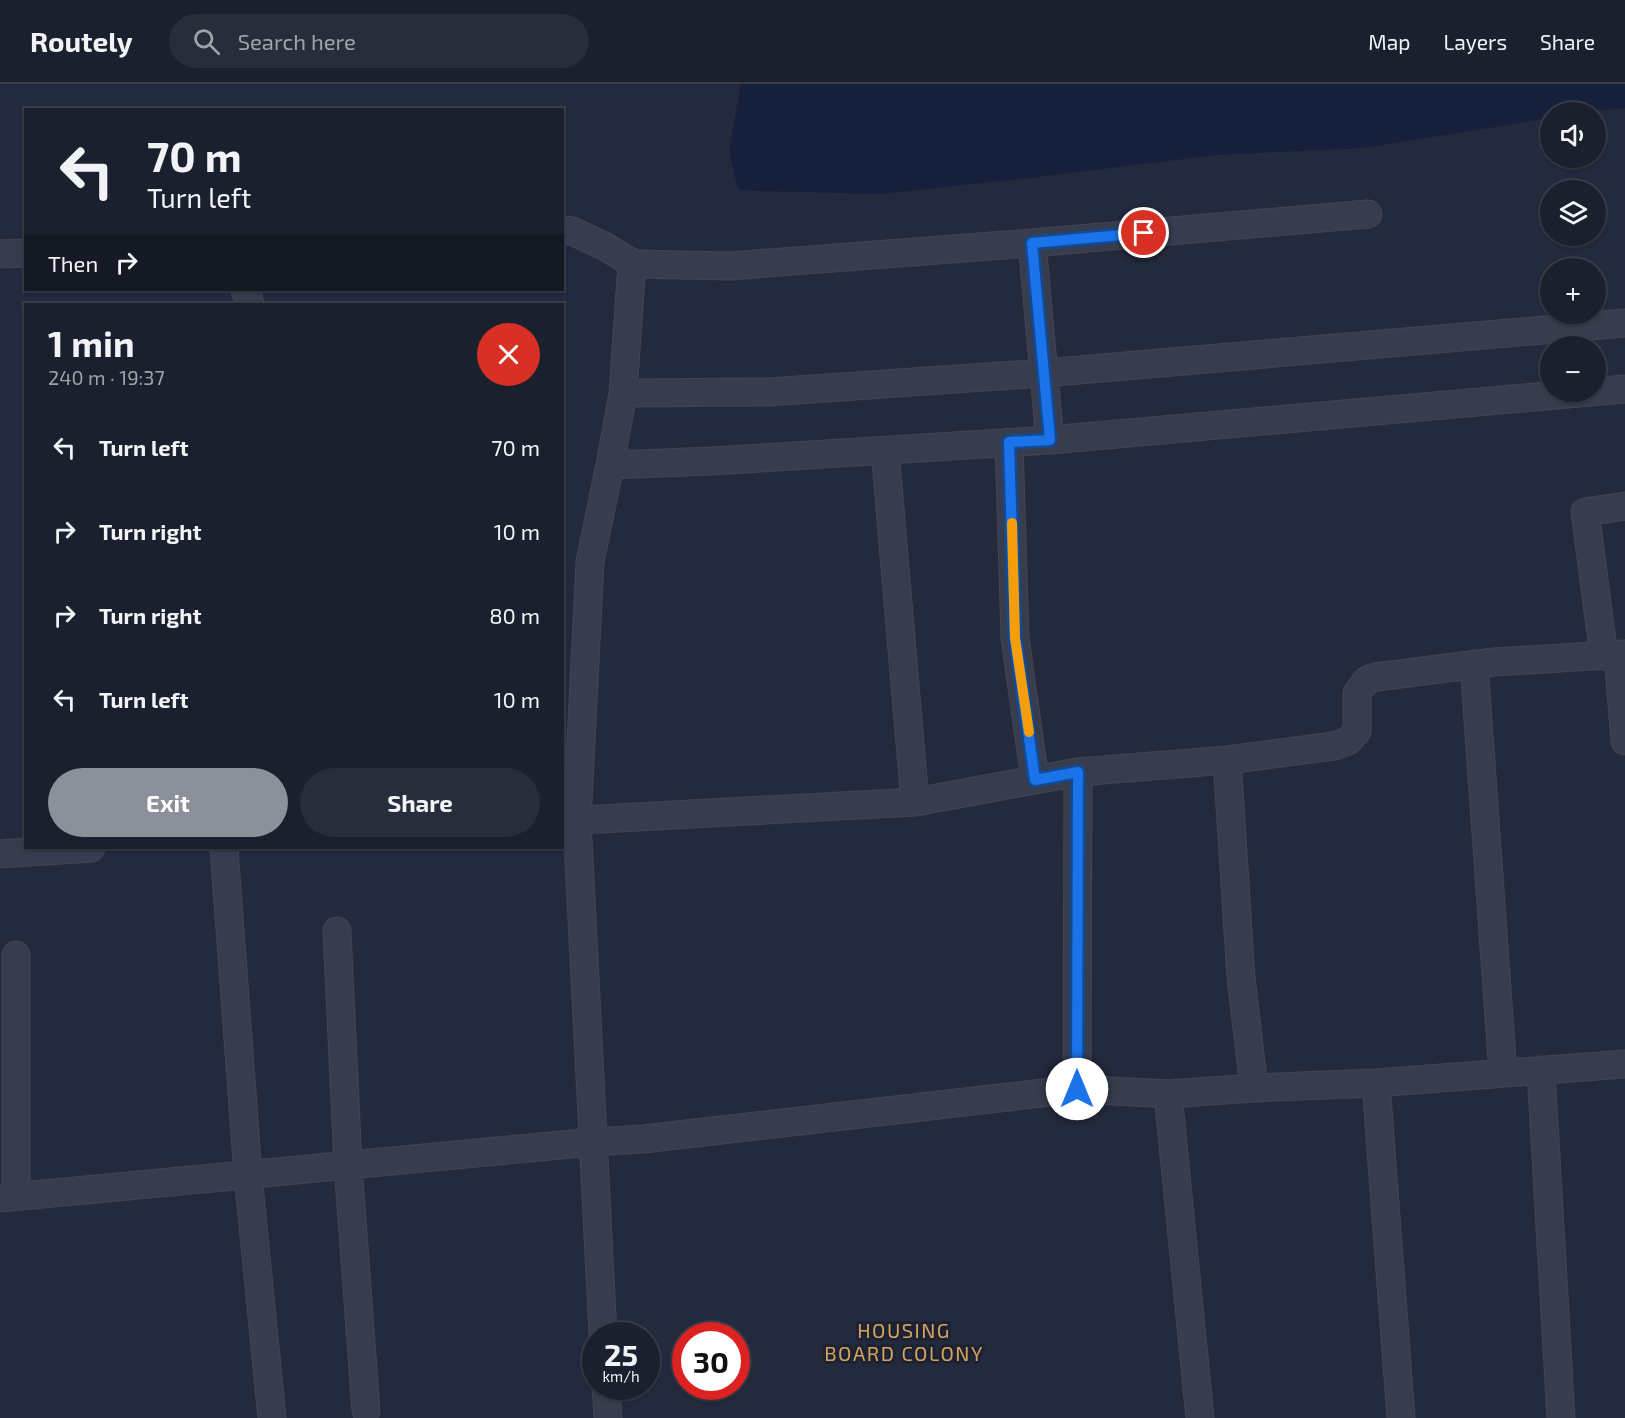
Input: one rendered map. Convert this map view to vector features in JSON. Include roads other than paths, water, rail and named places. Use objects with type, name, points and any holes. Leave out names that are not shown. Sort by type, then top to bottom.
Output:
[{"type":"street","points":[[564,230],[572,231],[604,246],[634,264],[730,266],[1368,214]]},
{"type":"street","points":[[1032,243],[1050,440]]},
{"type":"street","points":[[0,254],[24,253]]},
{"type":"street","points":[[602,1322],[593,1142],[570,821],[590,562],[623,393],[634,264]]},
{"type":"street","points":[[623,393],[768,392],[1044,373],[1625,323]]},
{"type":"street","points":[[610,465],[1050,440],[1625,389]]},
{"type":"street","points":[[1009,442],[1015,638],[1035,780]]},
{"type":"street","points":[[885,450],[915,802]]},
{"type":"street","points":[[1625,506],[1585,512],[1616,655],[1625,741]]},
{"type":"street","points":[[570,821],[915,802],[1078,772],[1227,760],[1334,746],[1348,741],[1357,731],[1357,693],[1367,680],[1376,677],[1473,664],[1616,655]]},
{"type":"street","points":[[1473,664],[1503,1073]]},
{"type":"street","points":[[1227,760],[1241,977],[1254,1088]]},
{"type":"street","points":[[1077,1089],[1078,772]]},
{"type":"street","points":[[0,854],[76,849]]},
{"type":"street","points":[[224,849],[248,1175],[272,1418]]},
{"type":"street","points":[[337,931],[348,1165],[366,1411]]},
{"type":"street","points":[[16,955],[8,1197],[643,1139],[1077,1089],[1168,1094],[1376,1083],[1625,1064]]},
{"type":"street","points":[[1541,1070],[1561,1418]]},
{"type":"street","points":[[1376,1083],[1401,1418]]},
{"type":"street","points":[[1168,1094],[1200,1418]]},
{"type":"street","points":[[607,1400],[608,1418]]},
{"type":"water","points":[[741,84],[1625,84],[1625,108],[1606,110],[1606,102],[1540,102],[1540,120],[1364,148],[1216,155],[882,194],[739,190],[729,151]]},
{"type":"district","name":"HOUSING BOARD COLONY","points":[[904,1342]]}]
